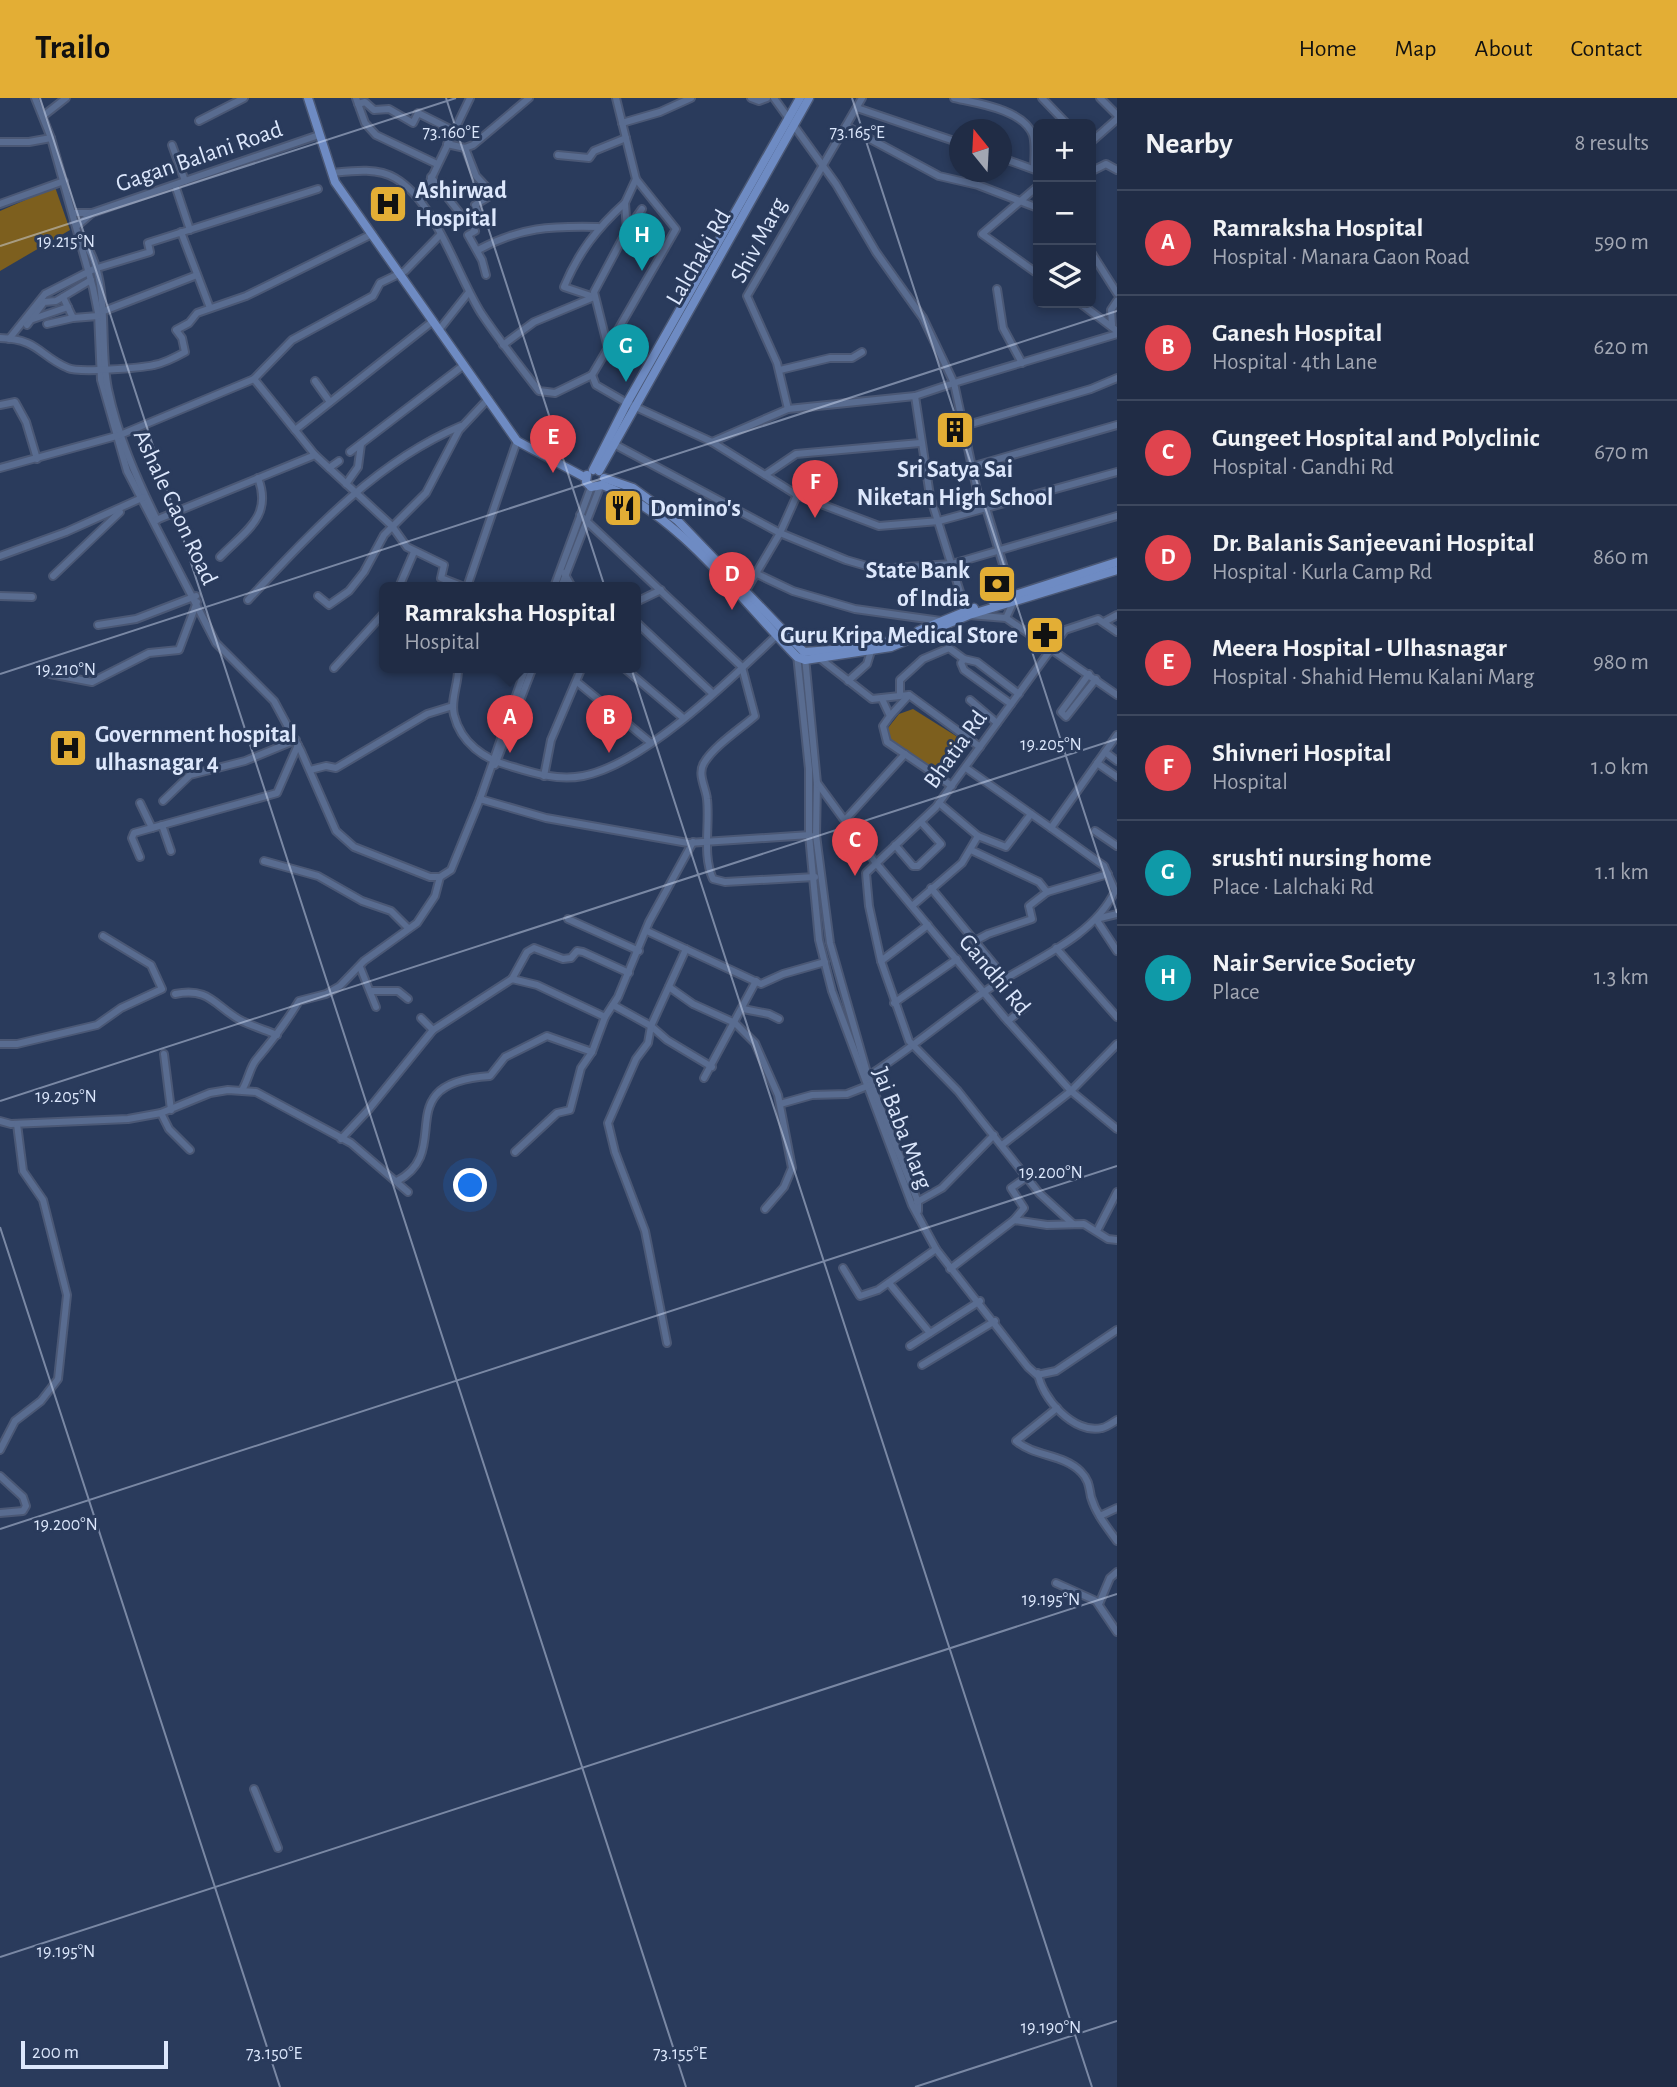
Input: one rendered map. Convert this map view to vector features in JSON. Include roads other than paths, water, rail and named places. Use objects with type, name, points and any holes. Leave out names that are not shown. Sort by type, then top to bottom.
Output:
[{"type":"main road","points":[[308,98],[335,182],[517,441],[586,478],[633,488],[670,515],[744,592],[779,633]]},
{"type":"main road","name":"Lalchaki Rd","points":[[792,123],[800,98]]},
{"type":"main road","name":"Lalchaki Rd","points":[[598,480],[611,443],[631,405],[792,123],[809,98]]},
{"type":"main road","points":[[598,480],[629,495],[666,520],[801,654],[821,656],[871,651],[902,643],[968,613]]},
{"type":"main road","points":[[1013,599],[1117,562]]},
{"type":"main road","points":[[821,656],[883,643],[942,621],[1117,570]]},
{"type":"street","name":"Ashale Gaon Road","points":[[35,98],[51,138],[78,226],[80,245],[91,270],[101,314],[102,368],[118,436],[130,470],[216,643],[274,701],[310,770],[336,831],[354,847],[430,877],[440,877]]},
{"type":"street","points":[[43,116],[66,98]]},
{"type":"street","points":[[199,121],[244,98]]},
{"type":"street","points":[[421,200],[470,98]]},
{"type":"street","points":[[447,144],[466,148],[509,117],[529,98]]},
{"type":"street","points":[[332,173],[362,170],[385,174],[398,179],[421,200],[469,292],[503,345],[542,393],[555,393],[592,376],[676,229],[636,179],[615,98]]},
{"type":"street","points":[[622,122],[660,112],[691,98]]},
{"type":"street","points":[[751,98],[760,101],[767,98]]},
{"type":"street","points":[[774,98],[836,184],[876,252],[923,318],[954,383],[971,467],[1013,599],[1006,618]]},
{"type":"street","name":"Shiv Marg","points":[[788,409],[780,370],[747,296],[862,98]]},
{"type":"street","points":[[954,98],[997,109],[1023,124],[1033,135]]},
{"type":"street","points":[[1042,98],[1062,119]]},
{"type":"street","points":[[1096,137],[1117,117],[1100,98]]},
{"type":"street","points":[[361,101],[374,110],[389,109],[413,123],[418,113],[454,131]]},
{"type":"street","points":[[361,101],[365,123],[376,135],[437,164]]},
{"type":"street","points":[[857,108],[949,139]]},
{"type":"street","points":[[846,126],[939,176],[1022,199],[1033,205]]},
{"type":"street","name":"Gagan Balani Road","points":[[74,213],[92,213],[319,135]]},
{"type":"street","points":[[0,142],[29,142],[51,138]]},
{"type":"street","points":[[558,155],[589,158],[594,151],[626,138]]},
{"type":"street","points":[[172,145],[185,181]]},
{"type":"street","points":[[432,177],[467,222],[481,216],[475,205],[493,194],[476,176],[466,148]]},
{"type":"street","points":[[1012,162],[1033,169]]},
{"type":"street","points":[[1096,169],[1106,164],[1117,170]]},
{"type":"street","points":[[594,297],[564,287],[575,261],[598,227],[625,203],[636,179]]},
{"type":"street","points":[[0,204],[64,181]]},
{"type":"street","points":[[175,185],[190,230]]},
{"type":"street","points":[[9,339],[37,300],[91,270],[150,252],[148,243],[318,189]]},
{"type":"street","points":[[1033,190],[982,234],[1033,270]]},
{"type":"street","points":[[625,203],[627,230]]},
{"type":"street","points":[[503,345],[534,322],[594,297],[627,230],[642,209]]},
{"type":"street","name":"Gagan Balani Road","points":[[78,226],[92,213]]},
{"type":"street","points":[[470,220],[475,231],[468,235],[478,250],[486,275]]},
{"type":"street","points":[[478,250],[506,235],[533,229],[598,227]]},
{"type":"street","points":[[181,232],[210,308]]},
{"type":"street","points":[[0,338],[40,348],[50,359],[80,373],[102,368],[153,365],[185,352],[182,338],[176,330],[210,308],[246,296],[372,234]]},
{"type":"street","points":[[0,468],[118,436],[254,379],[292,340],[373,296],[380,283],[400,275],[440,236]]},
{"type":"street","points":[[1096,260],[1117,293]]},
{"type":"street","name":"Ashale Gaon Road","points":[[91,270],[91,280],[101,314]]},
{"type":"street","points":[[47,324],[101,314],[197,275]]},
{"type":"street","points":[[68,307],[29,322],[44,302],[62,297],[91,280]]},
{"type":"street","points":[[997,289],[1003,328],[1022,363]]},
{"type":"street","points":[[439,330],[469,292]]},
{"type":"street","points":[[62,297],[73,318]]},
{"type":"street","points":[[594,297],[608,348]]},
{"type":"street","points":[[1115,330],[1111,310],[1117,301]]},
{"type":"street","points":[[1086,308],[1115,330]]},
{"type":"street","points":[[295,430],[433,321]]},
{"type":"street","points":[[712,442],[788,409],[915,397],[1115,330]]},
{"type":"street","points":[[780,370],[830,358],[852,358],[862,352]]},
{"type":"street","points":[[350,452],[464,365]]},
{"type":"street","points":[[592,376],[596,385],[631,405],[712,442],[797,495],[878,526],[939,521],[1117,472]]},
{"type":"street","points":[[964,426],[1091,389],[1117,377]]},
{"type":"street","points":[[254,379],[315,455],[392,526],[414,552],[442,564],[441,578],[452,582]]},
{"type":"street","points":[[315,382],[330,402]]},
{"type":"street","points":[[915,397],[930,496],[968,613],[1006,618],[1052,647],[1117,695]]},
{"type":"street","points":[[318,596],[330,605],[349,591],[364,572],[377,544],[430,488],[461,426],[488,399]]},
{"type":"street","points":[[0,405],[15,402],[26,422],[37,459]]},
{"type":"street","points":[[971,467],[1117,425]]},
{"type":"street","points":[[248,600],[356,492],[424,443],[461,426]]},
{"type":"street","points":[[467,582],[517,441]]},
{"type":"street","points":[[611,443],[780,533],[846,561],[877,569],[905,570],[952,564],[1117,516]]},
{"type":"street","points":[[765,475],[796,454],[920,443]]},
{"type":"street","points":[[346,484],[358,467],[361,444]]},
{"type":"street","points":[[155,520],[315,455]]},
{"type":"street","points":[[329,468],[339,461]]},
{"type":"street","points":[[220,557],[260,515],[264,495],[258,478]]},
{"type":"street","points":[[557,582],[598,480]]},
{"type":"street","points":[[744,592],[780,533],[797,495]]},
{"type":"street","points":[[0,556],[66,532],[143,497]]},
{"type":"street","points":[[53,576],[127,506]]},
{"type":"street","points":[[582,517],[742,667],[755,716],[726,738],[703,764],[702,782],[708,800],[707,841],[711,874],[717,882],[817,877]]},
{"type":"street","points":[[401,582],[414,552]]},
{"type":"street","points":[[562,582],[563,571]]},
{"type":"street","points":[[563,571],[569,582]]},
{"type":"street","points":[[757,574],[793,591],[855,609],[942,621]]},
{"type":"street","points":[[641,600],[661,590]]},
{"type":"street","points":[[0,596],[32,597]]},
{"type":"street","points":[[99,625],[136,619],[196,599]]},
{"type":"street","points":[[50,674],[92,682],[149,653],[179,650],[196,599]]},
{"type":"street","name":"Bhatia Rd","points":[[875,862],[939,803],[1068,628],[1098,619],[1104,622],[1117,615]]},
{"type":"street","points":[[334,668],[379,618]]},
{"type":"street","points":[[1104,622],[1117,632]]},
{"type":"street","points":[[641,627],[712,693]]},
{"type":"street","points":[[457,673],[453,706],[460,730],[482,757],[494,764],[544,776],[582,777],[612,767],[669,732],[779,633]]},
{"type":"street","points":[[900,695],[900,680],[923,659],[949,648],[964,659],[977,662],[1019,694]]},
{"type":"street","points":[[848,681],[867,663],[871,651]]},
{"type":"street","name":"Jai Baba Marg","points":[[801,654],[813,782],[812,835],[823,962],[918,1213],[936,1248],[950,1269],[980,1301],[1037,1374],[1042,1388],[1058,1408]]},
{"type":"street","points":[[821,656],[872,699],[909,695],[980,747]]},
{"type":"street","points":[[964,659],[961,663],[964,670],[1011,704]]},
{"type":"street","points":[[514,710],[524,673]]},
{"type":"street","points":[[242,1090],[254,1061],[264,1054],[299,1000],[326,994],[417,923],[435,896],[440,877],[451,870],[530,673]]},
{"type":"street","points":[[544,776],[551,740],[580,673]]},
{"type":"street","points":[[630,673],[682,718]]},
{"type":"street","points":[[1089,674],[1061,712],[1066,717],[1096,679]]},
{"type":"street","points":[[576,682],[651,743]]},
{"type":"street","points":[[1079,687],[1086,692]]},
{"type":"street","points":[[909,695],[883,726],[887,742],[952,786]]},
{"type":"street","points":[[882,699],[890,716]]},
{"type":"street","points":[[970,700],[998,723]]},
{"type":"street","points":[[310,770],[326,766],[336,768],[427,714],[453,706]]},
{"type":"street","points":[[1051,828],[1117,735]]},
{"type":"street","points":[[163,802],[190,775],[245,761],[297,743]]},
{"type":"street","points":[[140,857],[132,835],[277,793],[297,743]]},
{"type":"street","points":[[1105,752],[1117,761]]},
{"type":"street","points":[[845,820],[905,754]]},
{"type":"street","points":[[1097,763],[1117,777]]},
{"type":"street","points":[[866,1077],[913,1046],[984,992],[1056,948],[1096,919],[1107,909],[1116,891],[1104,866],[965,768]]},
{"type":"street","name":"Gandhi Rd","points":[[813,782],[875,862],[1008,1021],[1071,1091],[1117,1129]]},
{"type":"street","points":[[480,799],[546,818],[692,842],[812,835]]},
{"type":"street","points":[[140,803],[152,828]]},
{"type":"street","points":[[939,803],[978,836],[1006,848],[1031,814]]},
{"type":"street","points":[[146,813],[154,810]]},
{"type":"street","points":[[895,845],[913,866],[925,860],[941,844],[921,822]]},
{"type":"street","points":[[162,825],[171,851]]},
{"type":"street","points":[[1095,831],[1117,846]]},
{"type":"street","points":[[912,906],[962,863],[978,836]]},
{"type":"street","points":[[515,1152],[557,1113],[570,1110],[581,1068],[592,1052],[647,930],[692,842]]},
{"type":"street","points":[[971,850],[1039,882],[1047,892]]},
{"type":"street","points":[[264,860],[318,876],[362,901],[386,909],[408,928]]},
{"type":"street","points":[[875,862],[866,873],[866,884],[881,961],[894,1003],[913,1046],[958,1091],[1027,1177],[1073,1224]]},
{"type":"street","points":[[975,941],[1032,919],[1029,906],[1047,892],[1108,874]]},
{"type":"street","name":"Jai Baba Marg","points":[[817,877],[834,960],[866,1077]]},
{"type":"street","points":[[931,888],[1005,978]]},
{"type":"street","points":[[1096,919],[1117,915]]},
{"type":"street","points":[[568,919],[639,951]]},
{"type":"street","points":[[1096,919],[1117,951]]},
{"type":"street","points":[[881,961],[928,925]]},
{"type":"street","points":[[647,930],[761,984],[783,974],[834,960]]},
{"type":"street","points":[[0,1044],[17,1044],[97,1025],[121,1008],[160,990],[162,985],[151,965],[103,936]]},
{"type":"street","points":[[341,1139],[433,1030],[512,979],[527,952],[534,947],[563,959],[571,958],[577,951],[583,952],[629,973]]},
{"type":"street","points":[[1056,948],[1117,1017]]},
{"type":"street","points":[[667,1343],[645,1231],[615,1152],[608,1123],[636,1059],[648,1043],[651,1026],[686,949]]},
{"type":"street","points":[[894,1003],[957,959]]},
{"type":"street","points":[[359,967],[372,991],[376,1007]]},
{"type":"street","points":[[512,979],[537,985],[606,1017]]},
{"type":"street","points":[[704,1079],[756,981]]},
{"type":"street","points":[[669,987],[694,1004],[735,1023],[755,1043],[780,1104],[792,1168],[784,1187],[765,1209]]},
{"type":"street","points":[[175,994],[196,991],[206,995],[244,1022],[277,1035]]},
{"type":"street","points":[[372,991],[398,991],[408,999]]},
{"type":"street","points":[[612,1005],[651,1026],[667,1040],[712,1068]]},
{"type":"street","points":[[1008,1021],[1025,1007]]},
{"type":"street","points":[[743,1009],[779,1019]]},
{"type":"street","points":[[421,1018],[433,1030]]},
{"type":"street","points":[[397,1181],[420,1160],[425,1148],[427,1109],[442,1088],[455,1081],[490,1076],[505,1057],[547,1036],[592,1052]]},
{"type":"street","points":[[1002,1145],[1071,1091],[1117,1044]]},
{"type":"street","points":[[164,1054],[171,1110]]},
{"type":"street","points":[[780,1104],[812,1095],[846,1094],[869,1086]]},
{"type":"street","points":[[0,1121],[17,1124],[128,1119],[171,1110],[210,1093],[242,1090],[256,1092],[351,1143],[408,1192]]},
{"type":"street","points":[[161,1113],[169,1129],[190,1150]]},
{"type":"street","points":[[0,1450],[15,1421],[41,1401],[58,1379],[67,1295],[43,1200],[23,1171],[17,1124]]},
{"type":"street","points":[[915,1204],[942,1188],[994,1135]]},
{"type":"street","points":[[950,1269],[1014,1220],[1024,1208],[1011,1188],[1027,1177]]},
{"type":"street","points":[[1097,1231],[1117,1192]]},
{"type":"street","points":[[1014,1220],[1084,1224],[1108,1239],[1117,1240]]},
{"type":"street","points":[[843,1268],[860,1296],[890,1283],[936,1248]]},
{"type":"street","points":[[890,1283],[930,1334]]},
{"type":"street","points":[[910,1346],[980,1301]]},
{"type":"street","points":[[922,1365],[995,1321]]},
{"type":"street","points":[[1037,1374],[1052,1369],[1117,1328]]},
{"type":"street","points":[[1117,1420],[1101,1429],[1090,1428],[1073,1422],[1058,1408],[1016,1441],[1027,1450],[1069,1463],[1081,1471],[1089,1482],[1100,1516],[1117,1541]]},
{"type":"street","points":[[0,1476],[23,1497],[26,1506],[23,1511],[0,1513]]},
{"type":"street","points":[[1100,1516],[1117,1508]]},
{"type":"street","points":[[1100,1604],[1110,1578],[1117,1572]]},
{"type":"street","points":[[1056,1583],[1100,1604],[1117,1632]]},
{"type":"street","points":[[254,1789],[278,1848]]},
{"type":"place","name":"Ashirwad Hospital","points":[[388,204]]},
{"type":"place","name":"Nair Service Society","points":[[642,271]]},
{"type":"place","name":"srushti nursing home","points":[[626,382]]},
{"type":"place","name":"Sri Satya Sai Niketan High School","points":[[955,430]]},
{"type":"place","name":"Meera Hospital - Ulhasnagar","points":[[553,473]]},
{"type":"place","name":"Domino's","points":[[623,508]]},
{"type":"place","name":"Shivneri Hospital","points":[[815,518]]},
{"type":"place","name":"State Bank of India","points":[[997,584]]},
{"type":"place","name":"Dr. Balanis Sanjeevani Hospital","points":[[732,610]]},
{"type":"place","name":"Guru Kripa Medical Store","points":[[1045,635]]},
{"type":"place","name":"Government hospital ulhasnagar 4","points":[[68,748]]},
{"type":"place","name":"Ramraksha Hospital","points":[[510,753]]},
{"type":"place","name":"Ganesh Hospital","points":[[609,753]]},
{"type":"place","name":"Gungeet Hospital and Polyclinic","points":[[855,876]]}]
